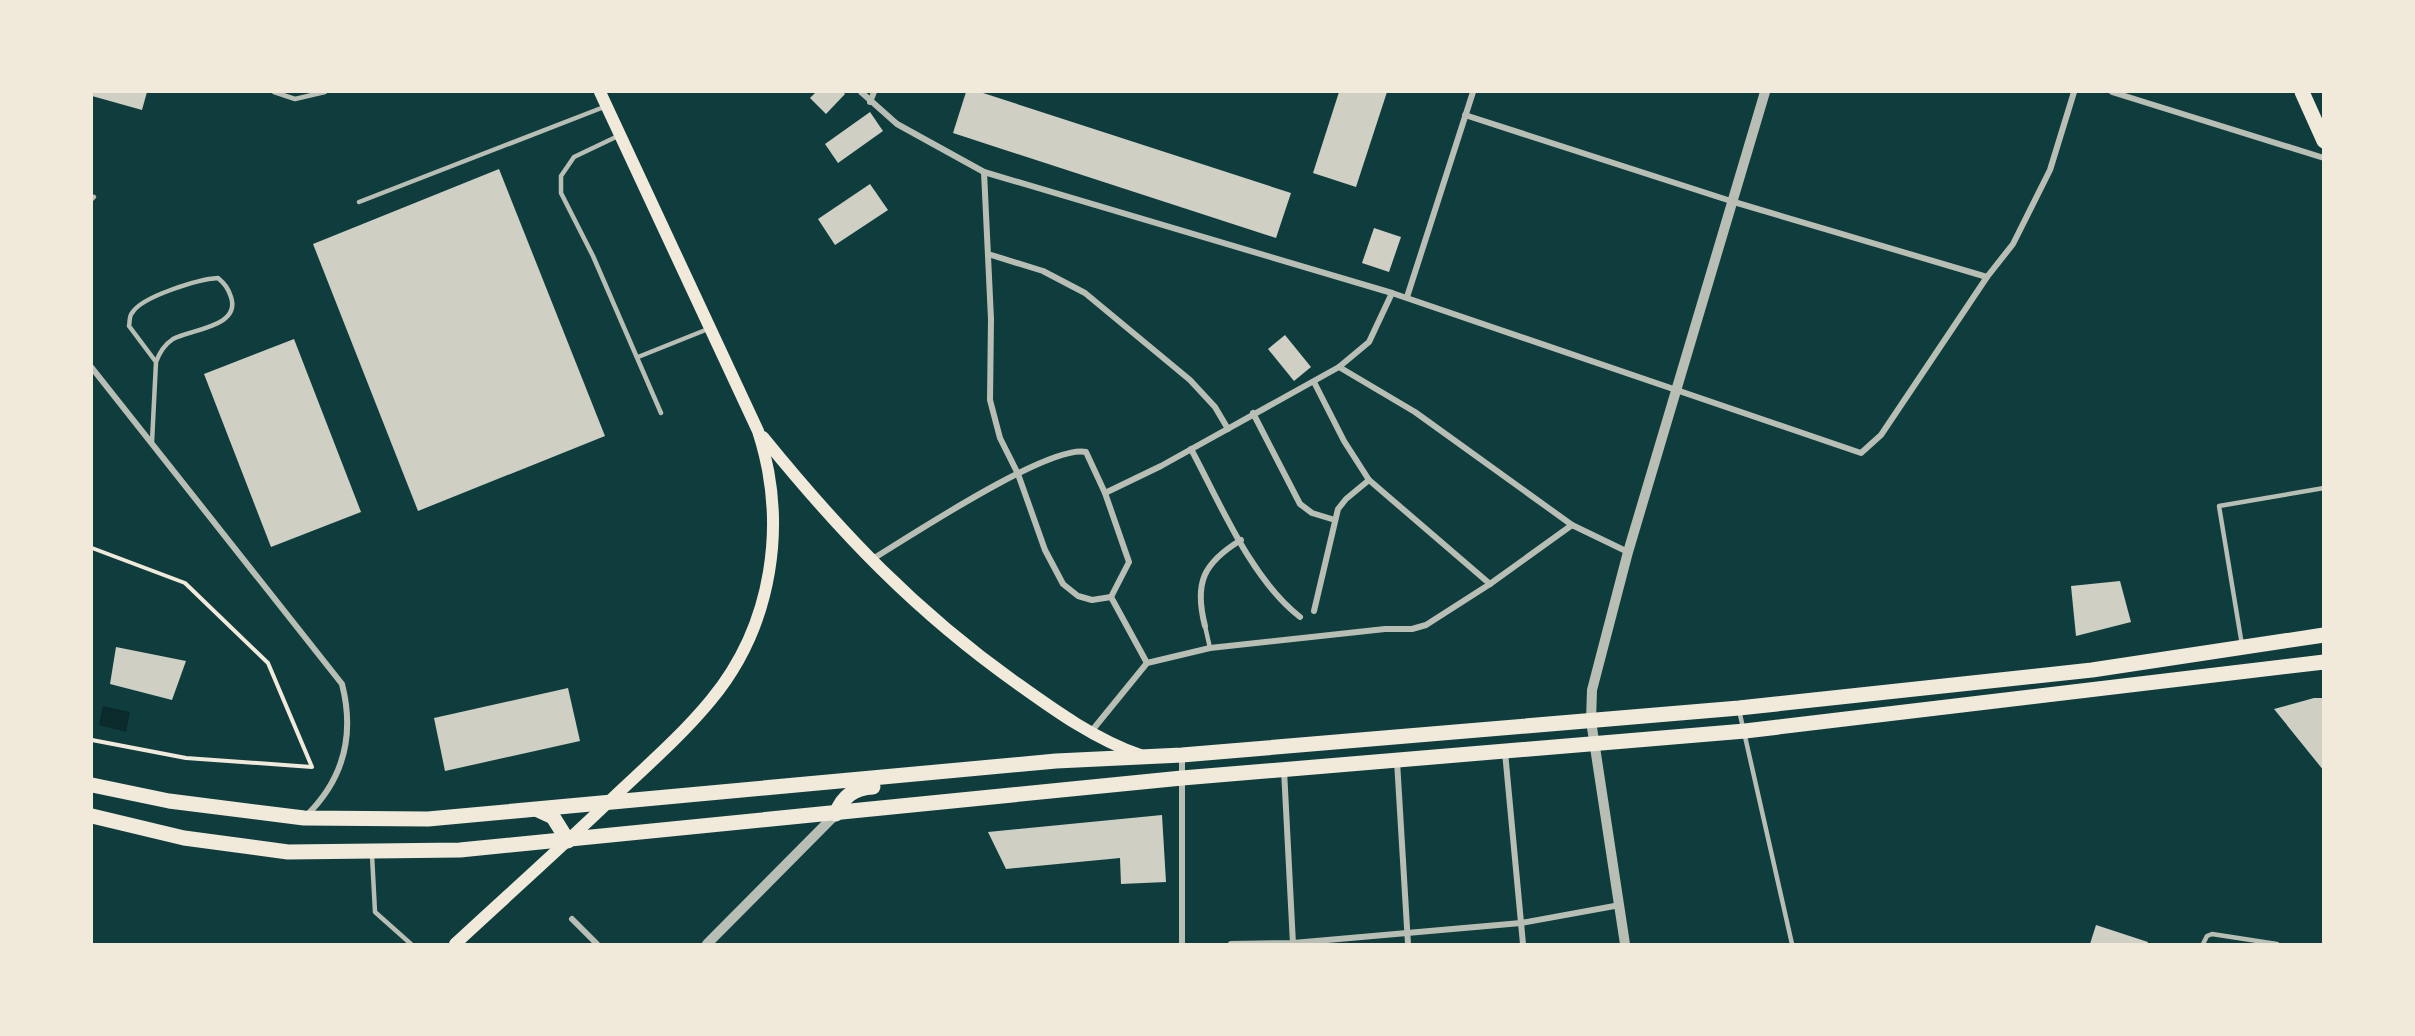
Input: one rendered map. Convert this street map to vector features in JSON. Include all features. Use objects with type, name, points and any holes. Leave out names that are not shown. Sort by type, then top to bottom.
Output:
[{"type":"main road","points":[[455,945],[608,803],[711,700],[737,663],[757,623],[768,576],[774,505],[767,458],[758,431],[600,92]]},
{"type":"main road","points":[[2302,92],[2324,141]]},
{"type":"main road","points":[[758,431],[811,496],[869,561],[918,607],[985,661],[1090,733],[1147,758]]},
{"type":"main road","points":[[92,785],[169,801],[304,818],[428,819],[1056,761],[1147,758],[1739,708],[2081,671],[2324,636]]},
{"type":"main road","points":[[92,816],[184,838],[288,852],[460,850],[1182,778],[1745,731],[2324,662]]},
{"type":"main road","points":[[836,813],[843,799],[862,788],[1021,773],[1056,761]]},
{"type":"main road","points":[[535,810],[553,817],[568,841]]},
{"type":"street","points":[[861,92],[897,124],[984,172],[1392,292],[1861,453],[1881,435],[1987,277],[2013,244],[2050,170],[2074,92]]},
{"type":"street","points":[[870,102],[874,92]]},
{"type":"street","points":[[1407,297],[1473,92]]},
{"type":"street","points":[[1625,945],[1621,904],[1591,721],[1592,690],[1628,552],[1734,202],[1764,92]]},
{"type":"street","points":[[2112,92],[2324,158]]},
{"type":"street","points":[[1465,115],[1734,202],[1987,277]]},
{"type":"street","points":[[984,172],[991,319],[990,399],[1000,438],[1018,474],[1046,550],[1063,584],[1078,596],[1092,600],[1111,597]]},
{"type":"street","points":[[988,254],[1043,271],[1085,293],[1190,380],[1215,408],[1228,429]]},
{"type":"street","points":[[1105,493],[1191,449],[1252,413],[1340,367],[1369,342],[1392,292]]},
{"type":"street","points":[[1340,367],[1415,412],[1572,525],[1628,552]]},
{"type":"street","points":[[92,368],[342,684],[347,705],[349,733],[332,782],[304,818]]},
{"type":"street","points":[[1314,382],[1344,441],[1369,480],[1490,584]]},
{"type":"street","points":[[1252,413],[1300,504],[1312,513],[1335,520]]},
{"type":"street","points":[[1191,449],[1241,540],[1269,584],[1286,605],[1300,617]]},
{"type":"street","points":[[869,561],[1018,474],[1061,453],[1076,450],[1086,452],[1105,493],[1129,562],[1111,597]]},
{"type":"street","points":[[1314,611],[1338,509],[1346,499],[1369,480]]},
{"type":"street","points":[[1090,733],[1147,663],[1210,648],[1385,629],[1412,629],[1426,625],[1490,584],[1572,525]]},
{"type":"street","points":[[1204,626],[1199,604],[1204,575],[1211,562],[1241,540]]},
{"type":"street","points":[[1111,597],[1147,663]]},
{"type":"street","points":[[1505,751],[1523,945]]},
{"type":"street","points":[[1182,755],[1182,945]]},
{"type":"street","points":[[1396,760],[1408,945]]},
{"type":"street","points":[[1284,770],[1293,944]]},
{"type":"street","points":[[707,945],[836,813]]},
{"type":"street","points":[[1231,945],[1293,944],[1521,923],[1621,904]]},
{"type":"street","points":[[572,920],[597,945]]},
{"type":"lane","points":[[274,92],[296,99],[325,92]]},
{"type":"lane","points":[[359,201],[540,134],[607,106]]},
{"type":"lane","points":[[621,135],[574,157],[561,176],[561,193],[638,357],[661,413]]},
{"type":"lane","points":[[152,442],[156,362],[161,350],[174,338],[221,321],[230,315],[234,306],[227,286],[218,278],[203,278],[140,304],[130,314],[129,326],[156,362]]},
{"type":"lane","points":[[638,357],[711,328]]},
{"type":"lane","points":[[2242,647],[2219,506],[2324,488]]},
{"type":"lane","points":[[1204,626],[1210,648]]},
{"type":"lane","points":[[1739,708],[1792,945]]},
{"type":"lane","points":[[372,852],[375,912],[411,945]]},
{"type":"lane","points":[[2203,945],[2207,936],[2212,934],[2277,945]]},
{"type":"path","points":[[92,548],[185,583],[268,663],[312,767],[186,758],[92,740]]},
{"type":"water","points":[[103,706],[130,712],[126,732],[99,725]]},
{"type":"building","points":[[92,92],[147,92],[142,110],[92,96]]},
{"type":"building","points":[[816,92],[843,92],[845,94],[826,114],[810,98]]},
{"type":"building","points":[[966,92],[980,92],[1291,193],[1276,238],[953,133]]},
{"type":"building","points":[[1339,92],[1387,92],[1356,187],[1313,173]]},
{"type":"building","points":[[870,112],[883,131],[838,163],[825,144]]},
{"type":"building","points":[[499,169],[605,436],[418,511],[313,244]]},
{"type":"building","points":[[870,184],[888,210],[835,245],[818,219]]},
{"type":"building","points":[[1374,228],[1401,237],[1389,272],[1362,263]]},
{"type":"building","points":[[1285,335],[1311,367],[1294,381],[1268,349]]},
{"type":"building","points":[[294,339],[361,512],[271,547],[204,374]]},
{"type":"building","points":[[2120,581],[2131,622],[2076,636],[2071,586]]},
{"type":"building","points":[[116,647],[186,661],[172,700],[110,684]]},
{"type":"building","points":[[568,688],[580,741],[445,771],[434,718]]},
{"type":"building","points":[[2314,698],[2324,698],[2324,771],[2274,709]]},
{"type":"building","points":[[1162,815],[1166,882],[1121,884],[1120,858],[1006,869],[988,832]]},
{"type":"building","points":[[2096,925],[2148,942],[2147,944],[2090,944]]}]
